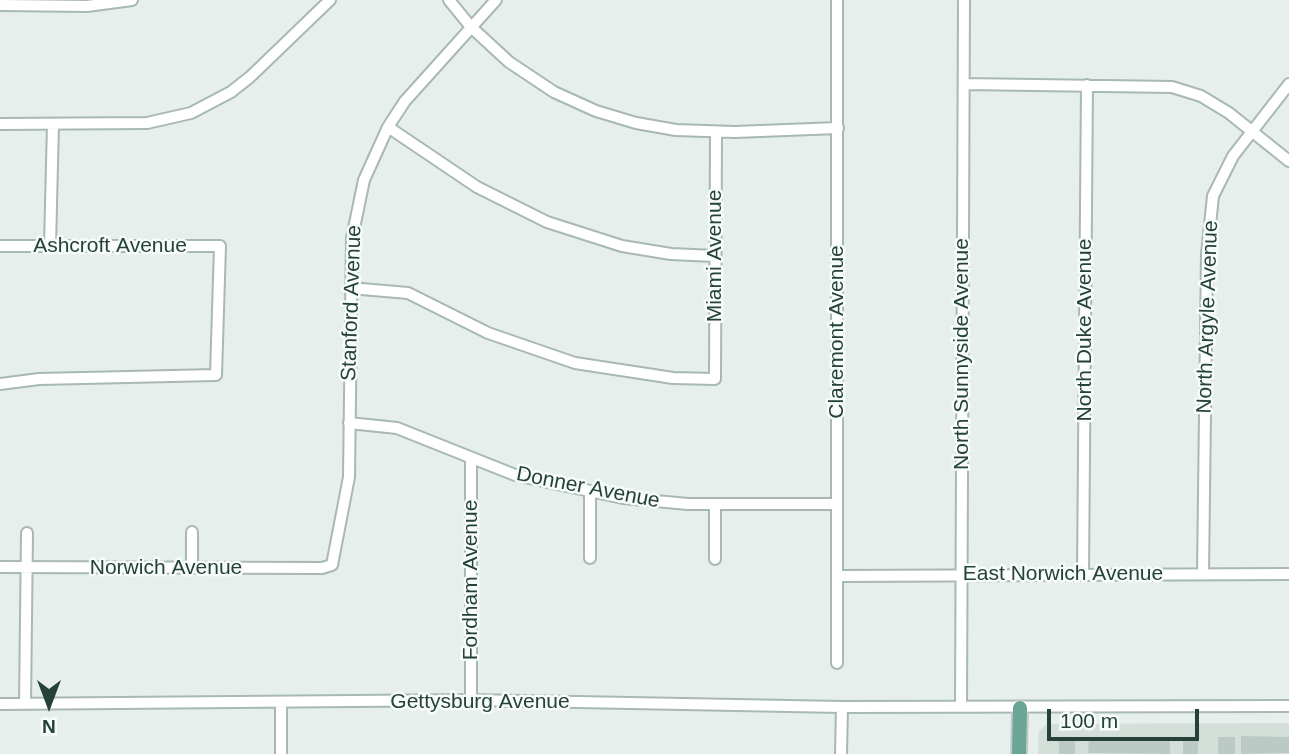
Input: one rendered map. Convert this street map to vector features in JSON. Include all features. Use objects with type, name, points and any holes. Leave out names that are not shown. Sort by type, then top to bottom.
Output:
[{"type":"main road","points":[[1019,754],[1020,708]]},
{"type":"street","points":[[0,5],[88,6],[132,0]]},
{"type":"street","points":[[0,124],[147,123],[191,113],[231,92],[250,77],[330,0]]},
{"type":"street","points":[[449,0],[471,27],[509,62],[554,92],[596,111],[635,123],[716,132],[838,128]]},
{"type":"street","name":"Stanford Avenue","points":[[332,565],[349,477],[350,288],[352,239],[358,202],[372,160],[388,127],[405,101],[496,0]]},
{"type":"street","name":"Claremont Avenue","points":[[837,0],[837,663]]},
{"type":"street","name":"North Sunnyside Avenue","points":[[961,707],[964,0]]},
{"type":"street","points":[[965,84],[1172,87],[1201,96],[1289,161]]},
{"type":"street","name":"North Argyle Avenue","points":[[1203,574],[1208,226],[1213,196],[1220,176],[1251,131],[1289,84]]},
{"type":"street","name":"North Duke Avenue","points":[[1083,575],[1087,85]]},
{"type":"street","points":[[50,246],[52,124]]},
{"type":"street","points":[[388,127],[477,187],[547,222],[621,246],[671,254],[715,256]]},
{"type":"street","name":"Miami Avenue","points":[[350,288],[408,293],[488,334],[575,363],[673,378],[715,379],[716,132]]},
{"type":"street","name":"Ashcroft Avenue","points":[[0,246],[220,246],[216,375],[39,379],[0,384]]},
{"type":"street","name":"Donner Avenue","points":[[349,423],[397,428],[471,460],[515,475],[590,493],[654,502],[715,505],[836,504]]},
{"type":"street","name":"Fordham Avenue","points":[[471,460],[471,700]]},
{"type":"street","points":[[590,493],[590,558]]},
{"type":"street","points":[[715,505],[715,559]]},
{"type":"street","points":[[192,532],[192,568]]},
{"type":"street","points":[[25,704],[27,533]]},
{"type":"street","name":"Norwich Avenue","points":[[0,567],[322,568],[332,565]]},
{"type":"street","name":"East Norwich Avenue","points":[[837,576],[1289,574]]},
{"type":"street","name":"Gettysburg Avenue","points":[[0,704],[281,704],[471,700],[842,707],[1289,706]]},
{"type":"street","points":[[281,704],[281,754]]},
{"type":"street","points":[[841,754],[842,707]]},
{"type":"shaded area","points":[[1289,723],[1289,754],[1038,754],[1039,731],[1047,724]]},
{"type":"building","points":[[1241,736],[1289,737],[1289,753],[1241,754]]},
{"type":"building","points":[[1089,737],[1170,738],[1170,754],[1088,753]]},
{"type":"building","points":[[1183,737],[1198,737],[1198,754],[1183,754]]},
{"type":"building","points":[[1218,737],[1235,737],[1235,754],[1218,754]]},
{"type":"building","points":[[1059,739],[1075,739],[1075,754],[1059,754]]}]
